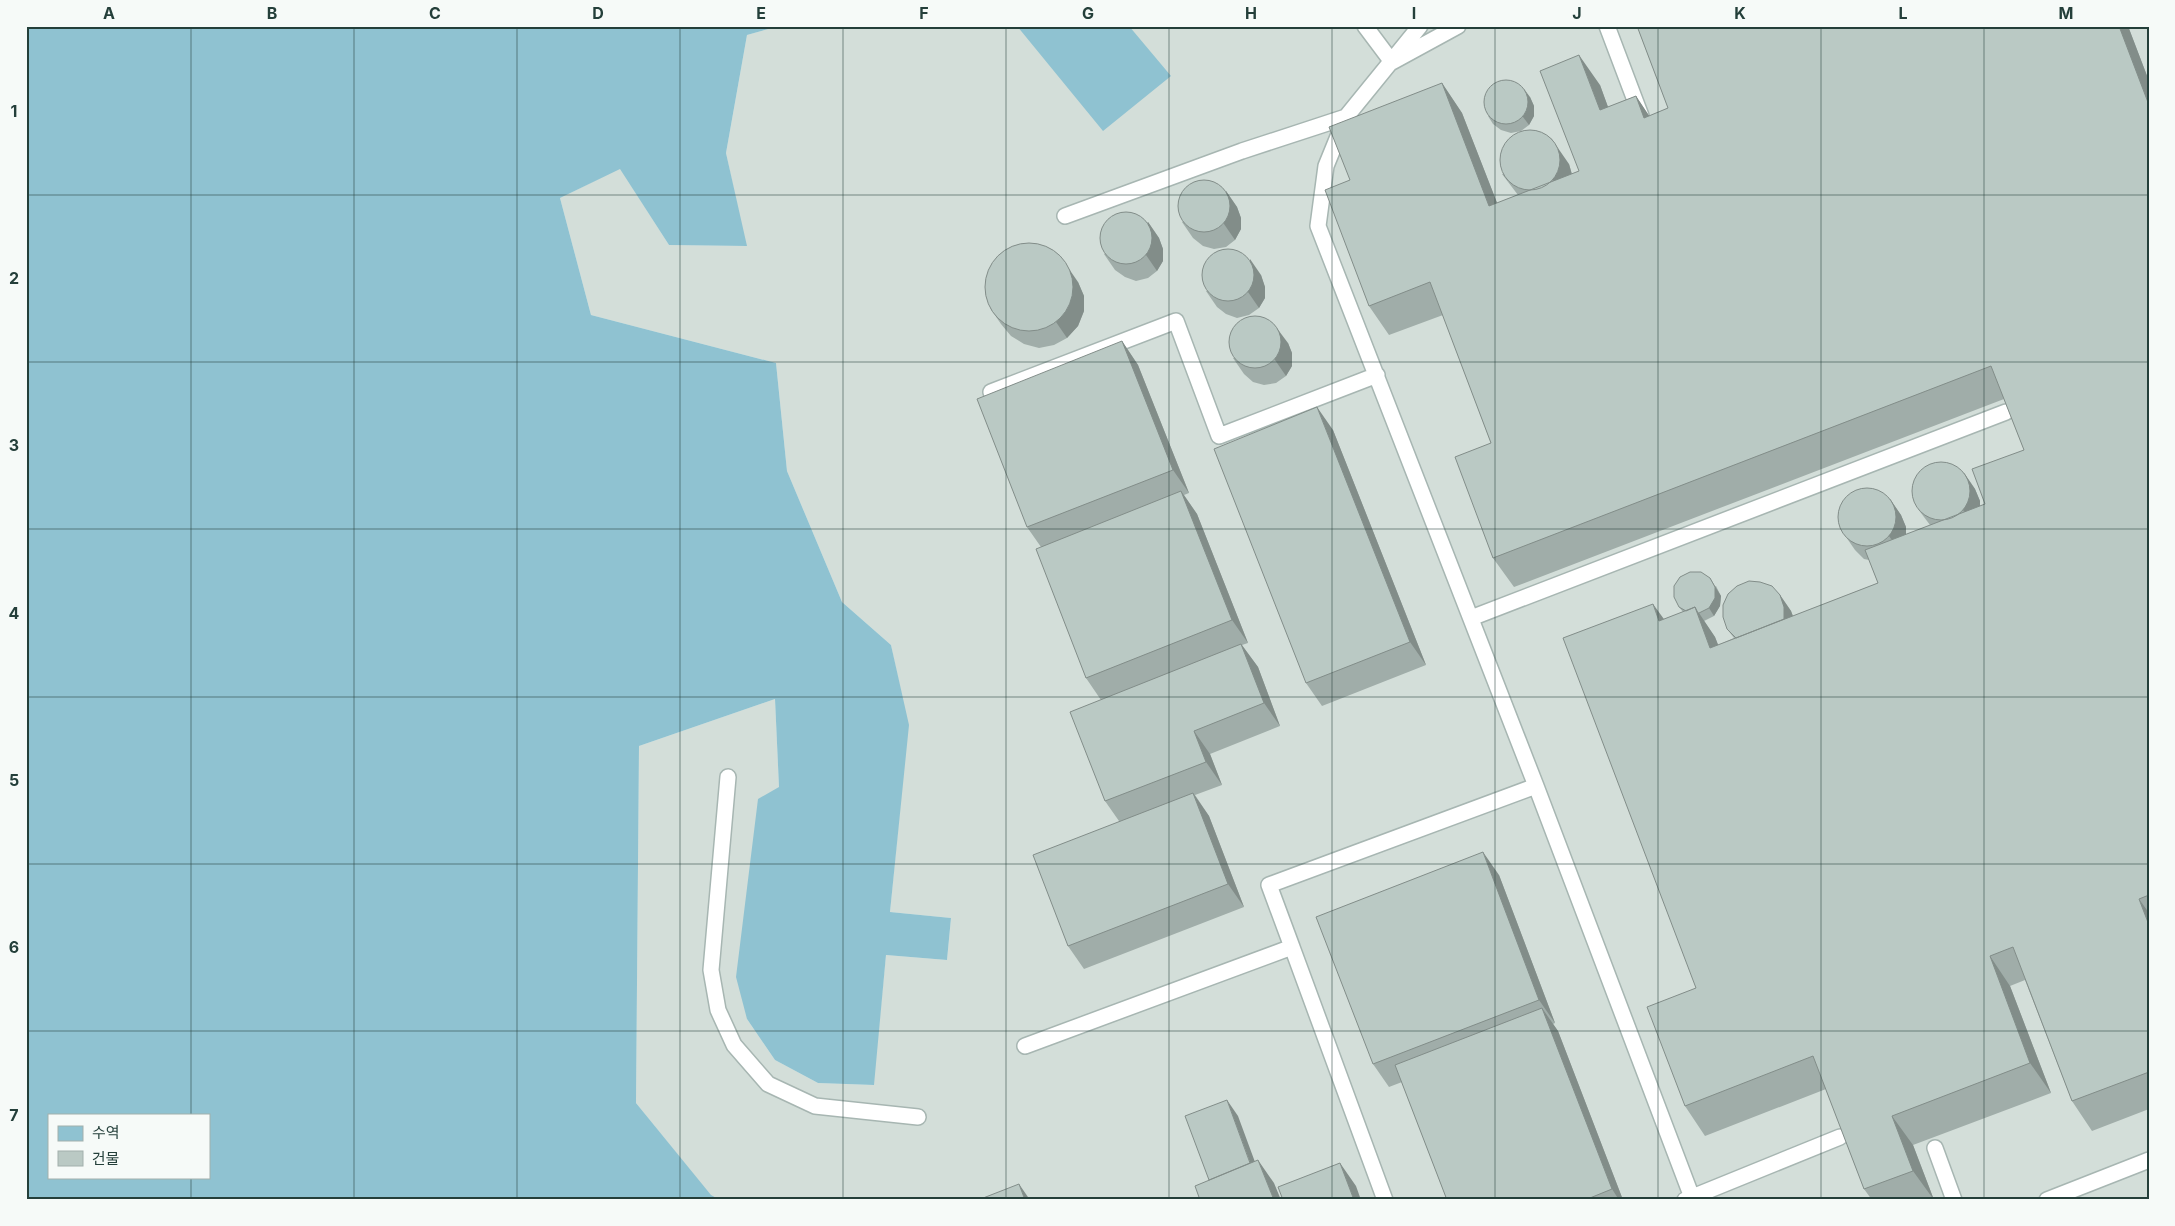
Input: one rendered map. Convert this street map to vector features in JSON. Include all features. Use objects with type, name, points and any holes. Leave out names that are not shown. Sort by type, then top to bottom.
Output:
[{"type":"lane","points":[[1366,26],[1392,62]]},
{"type":"lane","points":[[1420,26],[1346,117],[1326,166],[1318,226],[1536,786],[1690,1199],[1840,1137]]},
{"type":"lane","points":[[1392,62],[1458,26]]},
{"type":"lane","points":[[1607,26],[1644,122]]},
{"type":"lane","points":[[1065,216],[1242,151],[1346,117]]},
{"type":"lane","points":[[991,392],[1176,321],[1219,436],[1377,375]]},
{"type":"lane","points":[[1471,618],[2006,412]]},
{"type":"lane","points":[[728,777],[712,970],[718,1010],[734,1045],[768,1084],[814,1106],[918,1117]]},
{"type":"lane","points":[[1385,1200],[1269,885],[1536,786]]},
{"type":"lane","points":[[1025,1046],[1292,947]]},
{"type":"lane","points":[[1935,1148],[1954,1200]]},
{"type":"lane","points":[[2047,1200],[2149,1160]]},
{"type":"shaded area","points":[[779,26],[2149,26],[2149,1200],[720,1200],[711,1196],[636,1103],[639,746],[775,699],[779,787],[747,1019],[775,1060],[818,1083],[873,1085],[886,955],[947,960],[951,918],[890,912],[908,725],[891,645],[842,602],[787,471],[776,363],[591,315],[560,198],[620,168],[669,245],[746,246],[726,153],[747,35]]},
{"type":"water","points":[[26,26],[779,26],[747,35],[726,153],[747,246],[669,245],[620,169],[560,198],[591,315],[776,363],[787,471],[842,602],[891,645],[909,725],[890,912],[951,918],[947,960],[886,955],[874,1085],[818,1083],[775,1060],[747,1019],[736,977],[758,799],[779,787],[775,699],[639,746],[636,1103],[711,1195],[720,1200],[26,1200]]},
{"type":"water","points":[[1017,26],[1129,26],[1171,76],[1103,131]]},
{"type":"building","points":[[1637,26],[2119,26],[2149,105],[2149,895],[2139,899],[2149,925],[2149,1072],[2072,1101],[2013,947],[1990,956],[2030,1063],[1892,1116],[1913,1171],[1864,1189],[1813,1056],[1685,1106],[1647,1007],[1696,988],[1563,638],[1653,604],[1659,621],[1695,607],[1710,648],[1878,583],[1865,550],[1985,504],[1972,469],[2024,450],[1991,366],[1493,558],[1455,457],[1491,443],[1430,282],[1369,306],[1325,190],[1350,180],[1329,127],[1442,83],[1489,206],[1579,171],[1540,71],[1579,55],[1600,110],[1636,96],[1644,118],[1668,108]]},
{"type":"building","points":[[1510,80],[1522,86],[1527,93],[1527,111],[1522,118],[1515,123],[1502,124],[1494,121],[1487,114],[1484,98],[1487,90],[1494,83]]},
{"type":"building","points":[[1524,130],[1536,130],[1547,135],[1555,143],[1560,154],[1558,172],[1547,185],[1536,190],[1524,190],[1513,185],[1505,177],[1500,166],[1500,154],[1505,143],[1513,135]]},
{"type":"building","points":[[1199,180],[1209,180],[1223,187],[1230,201],[1230,211],[1223,225],[1209,232],[1199,232],[1189,228],[1182,221],[1178,211],[1178,201],[1182,191],[1189,184]]},
{"type":"building","points":[[1121,212],[1131,212],[1145,219],[1152,233],[1152,243],[1145,257],[1131,264],[1121,264],[1111,260],[1104,253],[1100,243],[1100,233],[1104,223],[1111,216]]},
{"type":"building","points":[[1029,243],[1046,246],[1060,256],[1070,270],[1073,287],[1070,304],[1060,318],[1046,328],[1029,331],[1012,328],[998,318],[988,304],[985,287],[988,270],[998,256],[1012,246]]},
{"type":"building","points":[[1223,249],[1233,249],[1247,256],[1254,270],[1254,280],[1247,294],[1233,301],[1223,301],[1213,297],[1206,290],[1202,280],[1202,270],[1206,260],[1213,253]]},
{"type":"building","points":[[1250,316],[1260,316],[1274,323],[1281,337],[1281,347],[1274,361],[1260,368],[1250,368],[1240,364],[1233,357],[1229,347],[1229,337],[1233,327],[1240,320]]},
{"type":"building","points":[[1122,341],[1173,470],[1027,527],[977,399]]},
{"type":"building","points":[[1317,407],[1410,642],[1306,683],[1214,449]]},
{"type":"building","points":[[1941,462],[1957,467],[1965,475],[1970,491],[1965,507],[1957,515],[1941,520],[1925,515],[1917,507],[1912,491],[1917,475],[1925,467]]},
{"type":"building","points":[[1867,488],[1878,490],[1891,501],[1896,517],[1894,528],[1883,541],[1867,546],[1856,544],[1843,533],[1838,517],[1840,506],[1851,493]]},
{"type":"building","points":[[1181,491],[1232,620],[1086,678],[1036,549]]},
{"type":"building","points":[[1690,572],[1701,572],[1710,578],[1715,587],[1715,598],[1709,608],[1699,613],[1695,607],[1686,611],[1679,607],[1674,597],[1674,586],[1680,577]]},
{"type":"building","points":[[1749,581],[1772,586],[1780,595],[1784,607],[1784,619],[1736,638],[1727,629],[1723,617],[1723,605],[1728,594],[1737,586]]},
{"type":"building","points":[[1241,644],[1264,703],[1194,731],[1206,762],[1105,801],[1070,712]]},
{"type":"building","points":[[1193,793],[1228,884],[1068,946],[1033,855]]},
{"type":"building","points":[[1483,852],[1539,1000],[1373,1064],[1316,917]]},
{"type":"building","points":[[1542,1008],[1612,1189],[1585,1200],[1447,1200],[1395,1065]]},
{"type":"building","points":[[1227,1100],[1250,1163],[1209,1180],[1185,1116]]},
{"type":"building","points":[[1258,1160],[1274,1200],[1200,1200],[1195,1186]]},
{"type":"building","points":[[1340,1163],[1354,1200],[1283,1200],[1278,1187]]},
{"type":"building","points":[[1019,1184],[1025,1200],[978,1200]]}]
